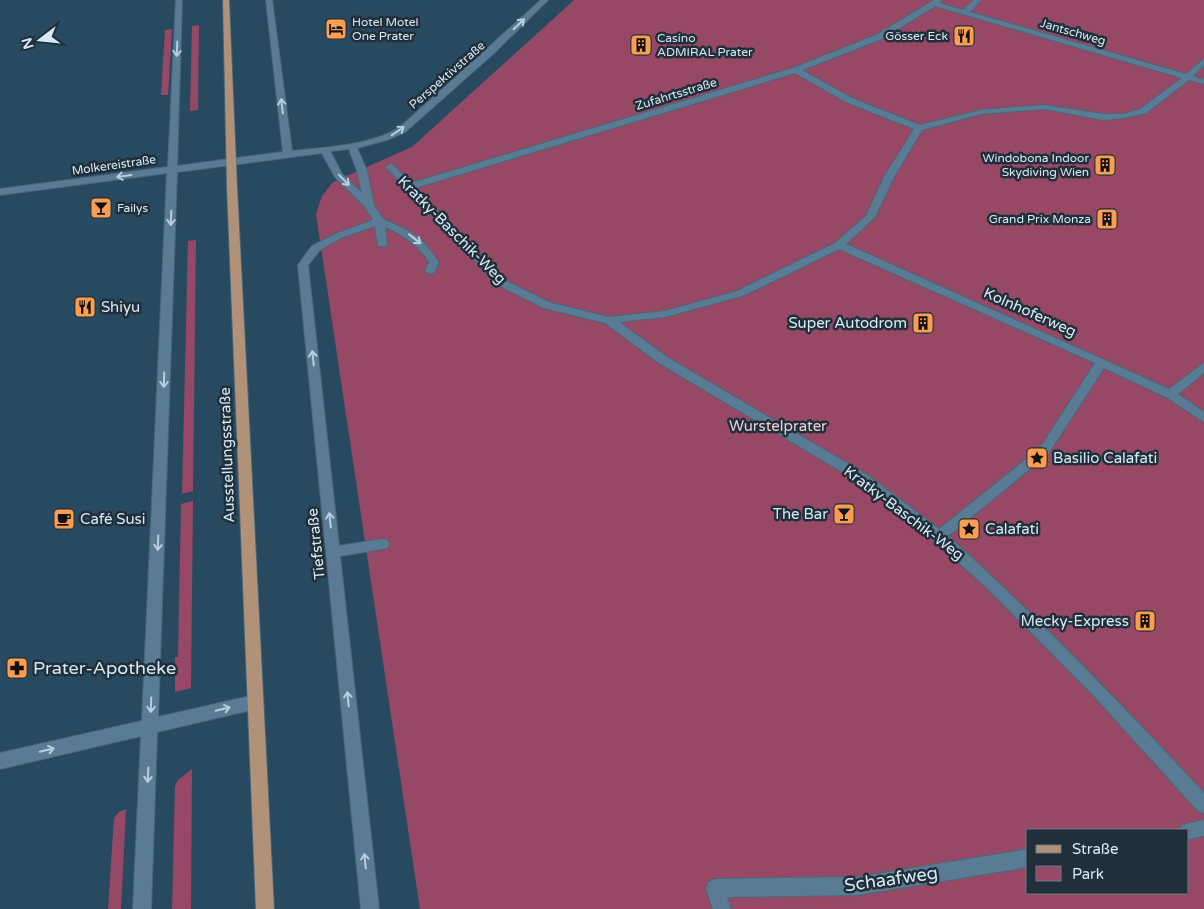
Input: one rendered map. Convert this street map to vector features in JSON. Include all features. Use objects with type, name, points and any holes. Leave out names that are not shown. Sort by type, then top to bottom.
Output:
[{"type":"main road","name":"Ausstellungsstraße","points":[[226,0],[265,909]]},
{"type":"street","points":[[142,909],[179,0]]},
{"type":"street","points":[[269,0],[288,155]]},
{"type":"street","name":"Perspektivstraße","points":[[288,155],[374,143],[402,130],[490,52],[544,0]]},
{"type":"street","points":[[965,12],[978,0]]},
{"type":"street","name":"Jantschweg","points":[[938,2],[965,12],[1204,82]]},
{"type":"street","name":"Zufahrtsstraße","points":[[409,187],[796,70],[879,37],[938,2]]},
{"type":"street","points":[[796,70],[849,100],[919,128],[981,112],[1035,108],[1103,117],[1124,116],[1143,111],[1188,77],[1204,61]]},
{"type":"street","points":[[609,320],[665,314],[741,294],[839,244],[870,216],[889,177],[919,128]]},
{"type":"street","points":[[352,146],[362,171],[369,205]]},
{"type":"street","points":[[325,150],[338,175],[369,205],[379,221],[382,244]]},
{"type":"street","name":"Molkereistraße","points":[[0,192],[288,155]]},
{"type":"street","name":"Kratky-Baschik-Weg","points":[[390,166],[502,283],[548,306],[609,320],[663,360],[864,479],[938,536],[993,585],[1092,684],[1204,804]]},
{"type":"street","points":[[379,221],[411,235],[427,249],[434,262],[430,271]]},
{"type":"street","name":"Tiefstraße","points":[[370,909],[304,265],[316,248],[338,236],[379,221]]},
{"type":"street","name":"Kolnhoferweg","points":[[839,244],[1170,394],[1204,418]]},
{"type":"street","points":[[938,536],[1044,451],[1102,362]]},
{"type":"street","points":[[1170,394],[1204,367]]},
{"type":"street","points":[[334,552],[382,544]]},
{"type":"street","points":[[0,761],[255,702]]},
{"type":"street","points":[[1189,831],[1204,828]]},
{"type":"street","name":"Schaafweg","points":[[722,909],[715,888],[858,886],[1026,858]]},
{"type":"green space","name":"Wurstelprater","points":[[574,0],[1204,0],[1204,909],[420,909],[316,214],[322,196],[333,182],[412,147]]},
{"type":"green space","points":[[199,25],[198,110],[190,111],[192,26]]},
{"type":"green space","points":[[172,29],[168,95],[161,95],[165,30]]},
{"type":"green space","points":[[196,240],[193,491],[182,494],[188,241]]},
{"type":"green space","points":[[193,501],[191,688],[175,692],[175,657],[178,657],[181,504]]},
{"type":"green space","points":[[192,769],[191,909],[172,909],[175,786],[178,780]]},
{"type":"green space","points":[[126,809],[121,909],[108,909],[114,818],[119,812]]},
{"type":"place","name":"Hotel Motel One Prater","points":[[336,29]]},
{"type":"place","name":"Gösser Eck","points":[[964,36]]},
{"type":"place","name":"Casino ADMIRAL Prater","points":[[641,45]]},
{"type":"place","name":"Windobona Indoor Skydiving Wien","points":[[1105,165]]},
{"type":"place","name":"Failys","points":[[101,208]]},
{"type":"place","name":"Grand Prix Monza","points":[[1107,219]]},
{"type":"place","name":"Shiyu","points":[[85,307]]},
{"type":"place","name":"Super Autodrom","points":[[923,323]]},
{"type":"place","name":"Basilio Calafati","points":[[1037,458]]},
{"type":"place","name":"The Bar","points":[[844,514]]},
{"type":"place","name":"Café Susi","points":[[64,519]]},
{"type":"place","name":"Calafati","points":[[969,529]]},
{"type":"place","name":"Mecky-Express","points":[[1145,621]]},
{"type":"place","name":"Prater-Apotheke","points":[[17,668]]}]
